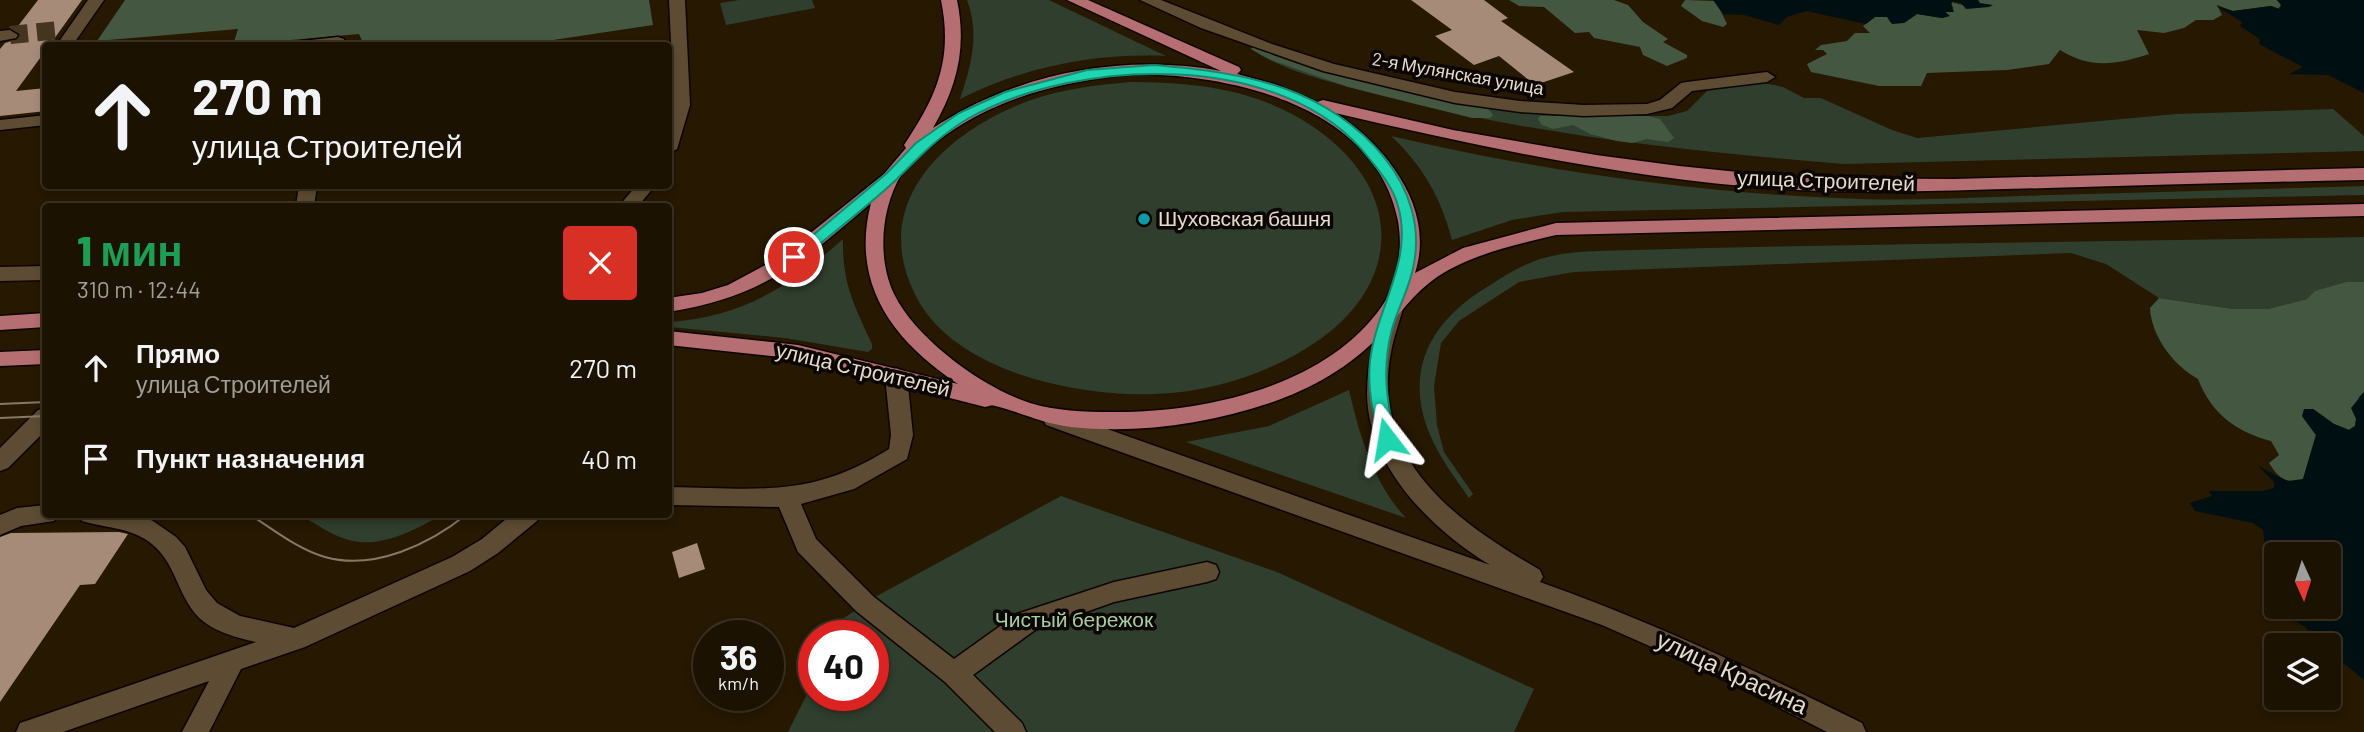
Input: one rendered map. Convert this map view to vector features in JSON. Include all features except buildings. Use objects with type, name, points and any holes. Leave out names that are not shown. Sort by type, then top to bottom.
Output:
[{"type":"main road","points":[[948,0],[955,29],[953,62],[932,117],[895,172],[880,206],[875,229],[878,274],[884,295],[898,317],[942,360],[965,379],[1021,408]]},
{"type":"main road","points":[[1075,0],[1289,95],[1332,117],[1362,140],[1385,167],[1401,194],[1409,221],[1408,253],[1394,305]]},
{"type":"main road","points":[[672,304],[714,299],[764,278],[817,239],[895,172],[920,146],[950,124],[986,105],[1036,86],[1087,74],[1133,69],[1181,70],[1234,79],[1289,95]]},
{"type":"main road","name":"улица Строителей","points":[[1289,95],[1393,122],[1563,155],[1679,172],[1798,184],[1954,185],[2364,174]]},
{"type":"main road","name":"улица Строителей","points":[[672,338],[799,352],[1021,408],[1071,417],[1136,420],[1215,412],[1282,390],[1334,362],[1364,339],[1408,288],[1452,261],[1506,241],[1556,229],[2364,210]]},
{"type":"main road","points":[[0,323],[42,320]]},
{"type":"main road","points":[[0,359],[42,357]]},
{"type":"street","points":[[67,35],[96,0]]},
{"type":"street","points":[[672,136],[682,105],[677,0]]},
{"type":"street","name":"2-я Мулянская улица","points":[[1148,0],[1249,39],[1355,74],[1398,85],[1520,107],[1647,110],[1666,104],[1687,87],[1767,77]]},
{"type":"street","points":[[0,125],[42,120]]},
{"type":"street","points":[[631,203],[643,189]]},
{"type":"street","points":[[0,274],[42,273]]},
{"type":"street","points":[[1394,305],[1380,345],[1377,399],[1387,439],[1410,482],[1430,507],[1468,539],[1508,564],[1611,618]]},
{"type":"street","points":[[672,496],[787,498],[843,485],[865,476],[899,453],[902,435],[896,376]]},
{"type":"street","points":[[1021,408],[1611,618]]},
{"type":"street","points":[[0,462],[42,420]]},
{"type":"street","points":[[787,498],[806,545],[865,604],[954,674],[1013,732]]},
{"type":"street","points":[[0,526],[17,517],[42,514]]},
{"type":"street","points":[[116,518],[157,534],[184,566],[198,601],[215,616],[239,627],[296,639]]},
{"type":"street","points":[[29,732],[296,639],[461,564],[490,546],[525,518]]},
{"type":"street","points":[[954,674],[1026,622],[1114,592],[1207,572]]},
{"type":"street","name":"улица Красина","points":[[1611,618],[1726,668],[1853,732]]},
{"type":"street","points":[[195,732],[233,660]]},
{"type":"green space","points":[[125,0],[649,0],[653,25],[540,42],[363,42],[359,34],[267,42],[234,42],[238,29],[97,41]]},
{"type":"green space","points":[[739,0],[812,0],[815,8],[726,25],[720,3]]},
{"type":"green space","points":[[967,0],[1049,0],[1166,56],[1113,57],[1060,64],[1009,78],[960,99],[973,50],[973,25]]},
{"type":"green space","points":[[1509,0],[1614,0],[1628,5],[1643,22],[1668,39],[1663,42],[1687,55],[1687,58],[1667,66],[1643,55],[1640,47],[1594,38],[1589,32],[1575,33],[1544,7],[1519,6]]},
{"type":"green space","points":[[1685,0],[1716,1],[1727,24],[1723,27],[1702,21],[1681,6]]},
{"type":"green space","points":[[1978,0],[2277,0],[2281,5],[2278,9],[2271,6],[2233,11],[2217,5],[2222,15],[2213,20],[2196,20],[2184,28],[2164,33],[2137,30],[2149,54],[2114,63],[2093,63],[2060,50],[2049,64],[2007,70],[1927,73],[1921,86],[1879,86],[1811,72],[1807,64],[1827,54],[1823,50],[1815,50],[1821,45],[1847,41],[1855,33],[1870,33],[1863,26],[1875,17],[1888,17],[1890,22],[1904,23],[1917,14],[1942,18],[1949,16],[1945,11],[1953,8],[1951,2],[1963,5],[1979,4]]},
{"type":"green space","points":[[1253,46],[1486,106],[1493,115],[1490,118],[1472,118],[1348,87],[1271,60],[1251,49]]},
{"type":"green space","points":[[1251,49],[1509,109],[1558,116],[1668,116],[1687,111],[1710,88],[1736,83],[1764,83],[1783,87],[1804,98],[1821,98],[1892,130],[1917,138],[2176,114],[2333,109],[2364,136],[2364,151],[1844,164],[1785,159],[1609,140],[1492,120],[1328,81],[1280,65]]},
{"type":"green space","points":[[1130,82],[1212,88],[1271,104],[1290,113],[1329,139],[1357,168],[1375,200],[1381,233],[1377,266],[1361,298],[1334,328],[1295,355],[1245,377],[1174,393],[1126,394],[1092,391],[1023,376],[991,363],[961,346],[937,325],[918,300],[904,265],[901,233],[908,203],[923,176],[944,152],[970,131],[1000,114],[1055,93]]},
{"type":"green space","points":[[1540,116],[1648,116],[1660,119],[1674,138],[1668,142],[1647,139],[1632,143],[1617,141],[1590,134],[1573,125],[1553,129],[1542,125],[1538,119]]},
{"type":"green space","points":[[1391,136],[1507,160],[1625,179],[1803,196],[1933,199],[2364,186],[2364,195],[1563,212],[1512,220],[1452,240],[1429,183]]},
{"type":"green space","points":[[2364,237],[2364,282],[2346,282],[2307,299],[2268,309],[2233,309],[2159,298],[2106,264],[2071,253],[1574,272],[1519,282],[1459,321],[1441,343],[1434,386],[1437,425],[1444,452],[1473,494],[1469,498],[1438,452],[1422,411],[1421,369],[1427,349],[1451,315],[1467,300],[1509,274],[1532,262],[1558,255],[1591,251],[1720,248]]},
{"type":"green space","points":[[843,239],[847,281],[872,344],[872,349],[868,352],[785,338],[672,327],[672,322],[719,314],[763,297]]},
{"type":"green space","points":[[2346,282],[2364,282],[2364,392],[2359,397],[2355,426],[2349,430],[2334,424],[2313,409],[2302,416],[2316,435],[2303,479],[2287,480],[2279,476],[2269,463],[2279,455],[2271,441],[2247,432],[2226,419],[2210,402],[2198,379],[2165,349],[2151,319],[2150,308],[2159,298],[2233,309],[2268,309],[2307,299],[2315,291]]},
{"type":"green space","points":[[1349,390],[1358,425],[1376,474],[1406,518],[1186,442],[1269,426]]},
{"type":"green space","name":"Чистый бережок","points":[[1061,496],[1277,572],[1534,689],[1514,732],[788,732],[798,711],[889,711],[889,620],[843,620],[875,597]]},
{"type":"green space","points":[[305,518],[435,518],[385,540],[361,542],[336,536]]},
{"type":"shaded area","points":[[1713,0],[1978,0],[1980,3],[1993,5],[1966,9],[1961,3],[1953,1],[1951,4],[1954,12],[1945,12],[1950,16],[1942,18],[1917,14],[1904,23],[1892,24],[1887,17],[1875,17],[1866,24],[1806,11],[1787,17],[1779,25],[1744,15],[1723,14]]},
{"type":"shaded area","points":[[2277,0],[2364,0],[2364,93],[2328,75],[2289,74],[2303,67],[2259,44],[2260,39],[2240,26],[2242,22],[2216,6],[2233,11],[2271,6],[2280,9],[2281,5]]},
{"type":"shaded area","points":[[2364,392],[2364,680],[2341,661],[2341,633],[2310,633],[2304,626],[2290,620],[2342,620],[2342,542],[2265,542],[2263,530],[2253,523],[2195,511],[2190,503],[2212,496],[2209,491],[2263,491],[2274,488],[2274,482],[2258,466],[2288,481],[2303,479],[2316,435],[2302,416],[2304,409],[2313,409],[2334,424],[2349,430],[2355,426],[2356,419],[2351,408]]},
{"type":"tunnel","points":[[10,35],[60,30]]},
{"type":"tram line","points":[[0,404],[42,402]]},
{"type":"tram line","points":[[0,418],[42,416]]},
{"type":"tram line","points":[[255,518],[295,544],[325,557],[344,560],[363,560],[400,552],[436,535],[462,518]]},
{"type":"place","name":"Шуховская башня","points":[[1144,219]]},
{"type":"route","points":[[794,257],[891,176],[920,146],[950,124],[1010,94],[1087,74],[1155,68],[1208,73],[1282,92],[1332,117],[1362,140],[1385,167],[1406,207],[1409,237],[1406,268],[1384,329],[1378,360],[1377,399],[1387,439]]}]
